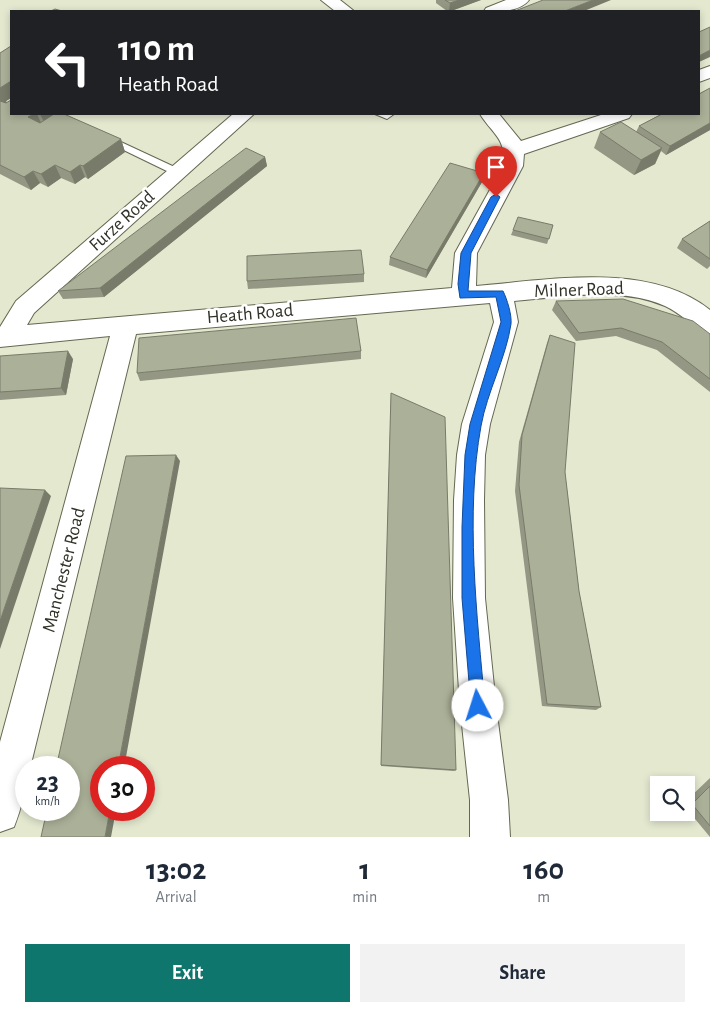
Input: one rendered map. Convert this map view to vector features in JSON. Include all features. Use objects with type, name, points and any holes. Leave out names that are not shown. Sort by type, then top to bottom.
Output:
[{"type":"street","points":[[329,0],[344,10]]},
{"type":"street","points":[[495,10],[521,0]]},
{"type":"street","name":"Furze Road","points":[[5,336],[25,307],[243,115]]},
{"type":"street","points":[[464,295],[466,253],[512,166],[515,150],[507,135],[490,115]]},
{"type":"street","points":[[515,150],[619,115]]},
{"type":"street","name":"Milner Road","points":[[500,293],[588,286],[630,287],[704,310]]},
{"type":"street","points":[[490,837],[489,800],[478,706],[469,598],[468,500],[471,455],[476,424],[506,322],[500,293]]},
{"type":"street","name":"Heath Road","points":[[5,336],[500,293]]},
{"type":"street","name":"Manchester Road","points":[[0,813],[126,326]]},
{"type":"lane","points":[[101,136],[177,172]]},
{"type":"building","points":[[445,0],[459,0],[450,3]]},
{"type":"building","points":[[543,0],[593,0],[568,10],[518,10]]},
{"type":"building","points":[[710,27],[710,50],[700,55],[700,32]]},
{"type":"building","points":[[10,47],[10,82],[0,88],[0,53]]},
{"type":"building","points":[[710,88],[710,123],[670,146],[639,126],[660,115],[700,115],[700,93]]},
{"type":"building","points":[[0,101],[6,103],[10,101],[10,115],[32,115],[28,117],[40,123],[52,115],[66,115],[121,139],[83,166],[80,165],[70,172],[55,165],[41,174],[33,171],[24,177],[0,165]]},
{"type":"building","points":[[621,122],[662,148],[641,160],[600,132]]},
{"type":"building","points":[[246,148],[265,157],[100,288],[58,291]]},
{"type":"building","points":[[450,163],[484,173],[427,270],[390,257]]},
{"type":"building","points":[[518,217],[553,225],[549,239],[513,230]]},
{"type":"building","points":[[710,221],[710,259],[682,239]]},
{"type":"building","points":[[361,250],[364,274],[247,281],[247,256]]},
{"type":"building","points":[[623,299],[693,321],[710,334],[710,379],[662,342],[621,328],[579,333],[556,301]]},
{"type":"building","points":[[356,318],[361,351],[137,373],[139,338]]},
{"type":"building","points":[[550,335],[575,343],[565,472],[579,591],[601,707],[547,704],[519,485],[522,435]]},
{"type":"building","points":[[68,351],[61,388],[0,392],[0,356]]},
{"type":"building","points":[[391,393],[445,417],[456,770],[381,765]]},
{"type":"building","points":[[176,455],[120,756],[90,756],[90,821],[108,821],[105,837],[41,837],[45,821],[80,821],[80,756],[59,756],[126,456]]},
{"type":"building","points":[[0,488],[45,490],[0,621]]},
{"type":"building","points":[[710,786],[710,826],[695,808],[695,801]]},
{"type":"route","points":[[478,706],[469,598],[468,500],[471,455],[476,424],[506,322],[500,293],[464,295],[463,284],[466,253],[471,240],[496,197]]}]
